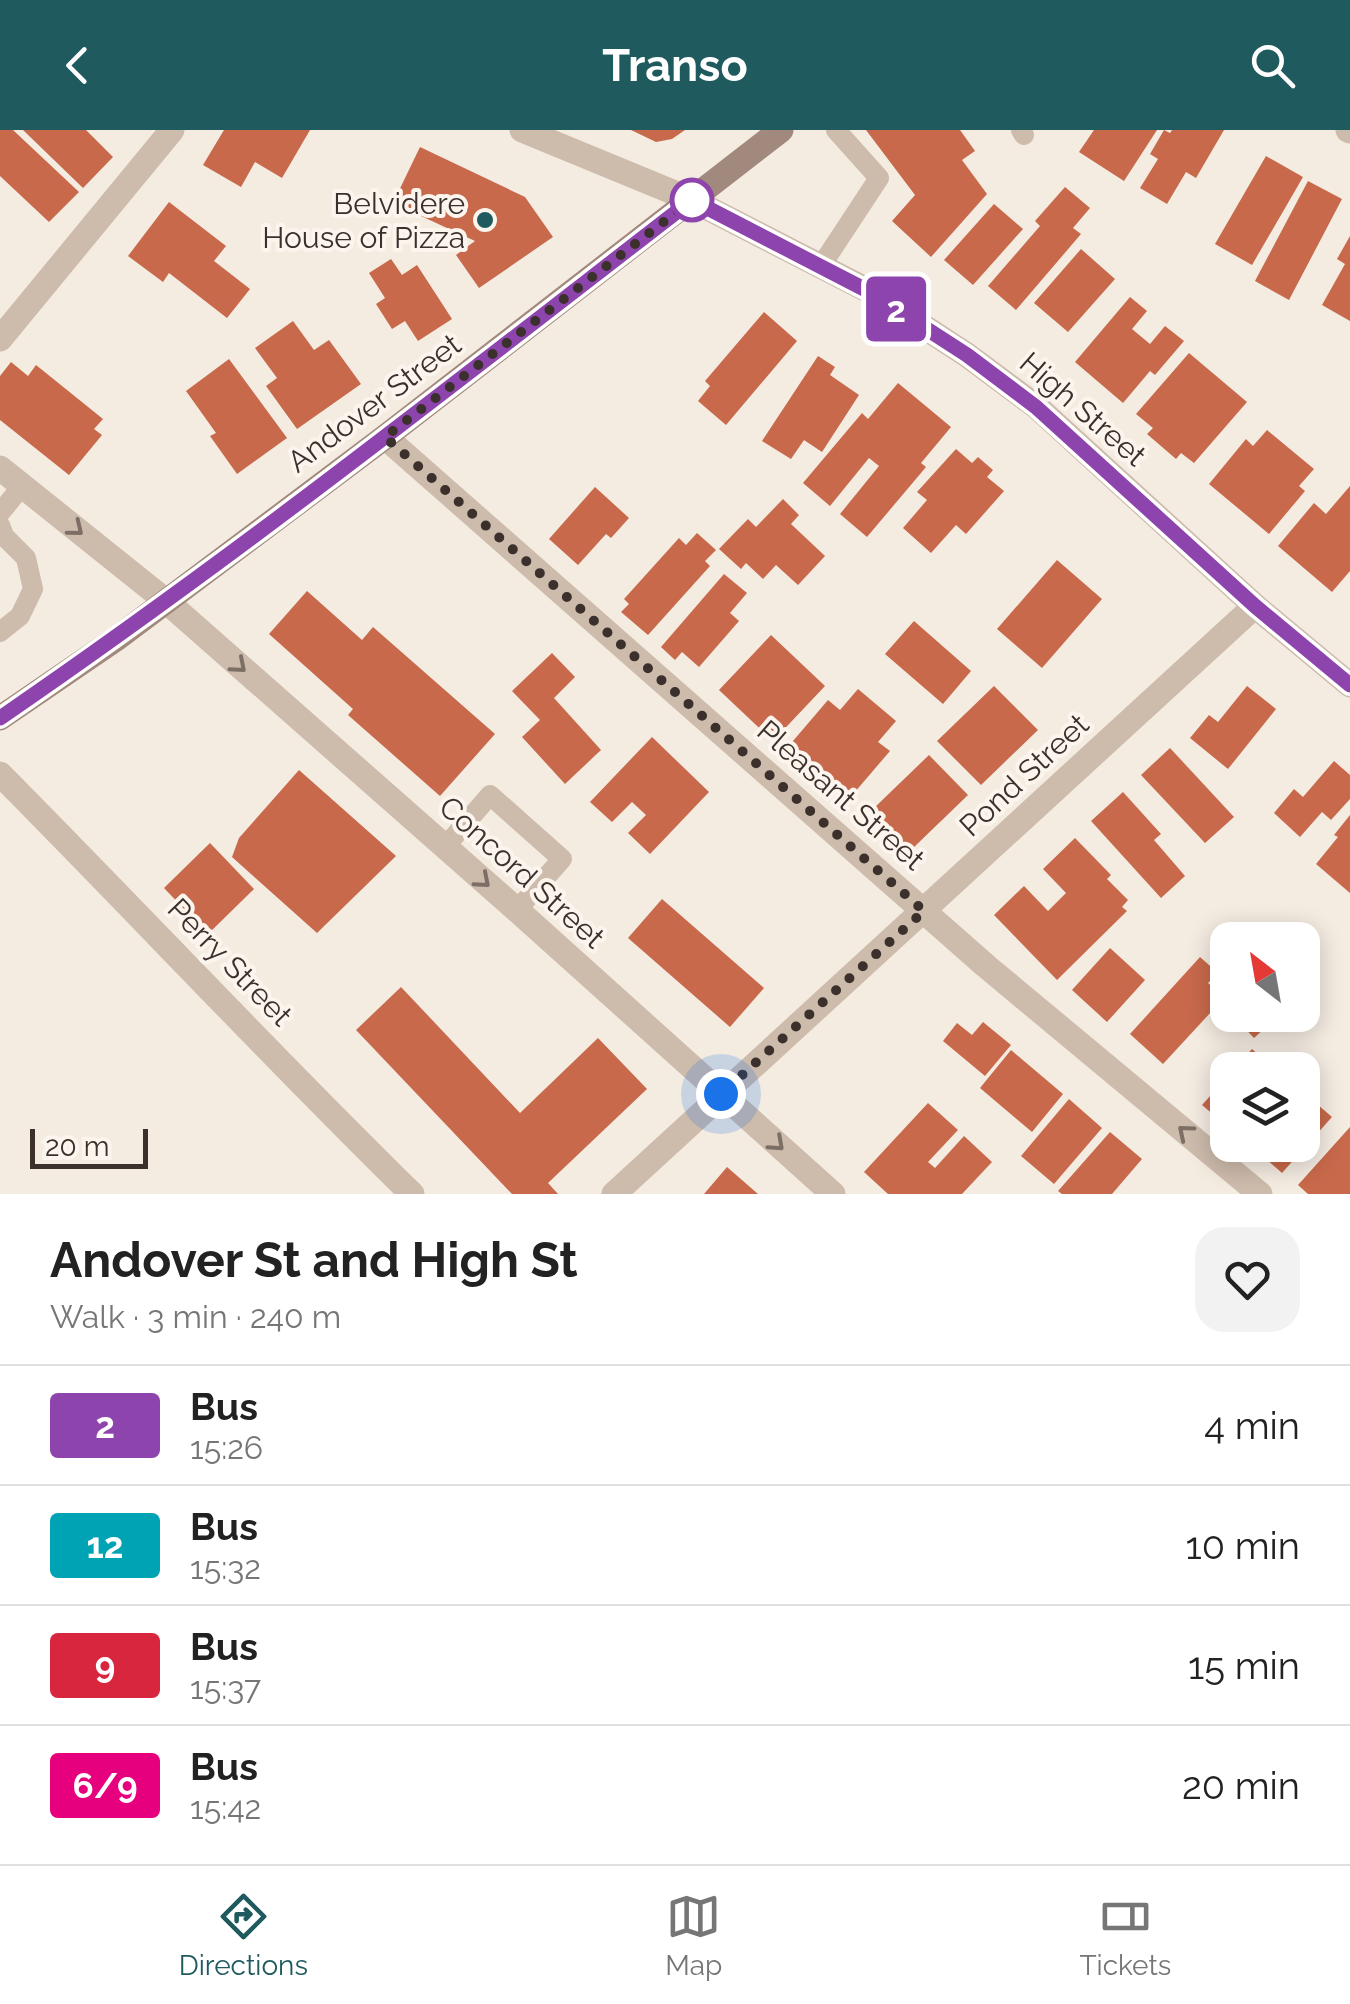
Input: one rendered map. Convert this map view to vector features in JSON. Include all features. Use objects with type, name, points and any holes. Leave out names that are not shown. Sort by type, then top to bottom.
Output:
[{"type":"main road","name":"Andover Street","points":[[1,715],[116,639],[385,437],[780,130]]},
{"type":"street","points":[[0,340],[172,130]]},
{"type":"street","name":"High Street","points":[[522,130],[692,200],[868,291],[967,355],[1036,407],[1255,606],[1350,684]]},
{"type":"street","name":"Pleasant Street","points":[[385,437],[986,966],[1260,1194]]},
{"type":"street","name":"Concord Street","points":[[0,468],[166,601],[833,1194]]},
{"type":"street","name":"Pond Street","points":[[614,1194],[1255,606]]},
{"type":"street","name":"Perry Street","points":[[0,774],[412,1194]]},
{"type":"lane","points":[[820,266],[878,178],[836,130]]},
{"type":"lane","points":[[0,514],[22,486]]},
{"type":"lane","points":[[0,525],[4,536],[26,558],[33,589],[20,616],[0,632]]},
{"type":"lane","points":[[445,847],[490,796],[519,821],[562,860],[517,910]]},
{"type":"building","points":[[0,130],[13,130],[79,192],[49,222],[0,176]]},
{"type":"building","points":[[23,130],[86,130],[113,157],[83,188]]},
{"type":"building","points":[[224,130],[310,130],[282,178],[255,162],[241,187],[203,165]]},
{"type":"building","points":[[631,130],[685,130],[672,139],[656,142]]},
{"type":"building","points":[[866,130],[960,130],[975,151],[962,160],[987,194],[931,257],[892,221],[915,195]]},
{"type":"building","points":[[1094,130],[1157,130],[1124,181],[1079,152]]},
{"type":"building","points":[[1164,130],[1224,130],[1196,178],[1186,172],[1167,204],[1140,188],[1158,159],[1150,154]]},
{"type":"building","name":"Belvidere House of Pizza","points":[[420,147],[525,197],[553,237],[479,288],[456,255],[475,241],[393,203]]},
{"type":"building","points":[[1266,156],[1303,177],[1252,265],[1215,244]]},
{"type":"building","points":[[1308,181],[1342,199],[1289,300],[1255,281]]},
{"type":"building","points":[[1065,187],[1090,208],[1073,228],[1081,234],[1016,310],[988,286],[1040,226],[1035,221]]},
{"type":"building","points":[[169,202],[226,246],[214,261],[250,289],[227,318],[169,273],[163,282],[128,256]]},
{"type":"building","points":[[994,204],[1023,229],[973,285],[944,260]]},
{"type":"building","points":[[1350,236],[1350,321],[1322,305],[1345,264],[1337,259]]},
{"type":"building","points":[[1081,249],[1115,279],[1068,332],[1034,303]]},
{"type":"building","points":[[391,259],[402,275],[417,265],[452,319],[418,341],[405,321],[392,329],[376,304],[385,298],[369,273]]},
{"type":"building","points":[[1130,297],[1147,311],[1132,329],[1150,344],[1165,326],[1184,341],[1155,375],[1150,371],[1123,403],[1075,362]]},
{"type":"building","points":[[764,312],[797,341],[726,425],[698,401],[710,386],[705,381]]},
{"type":"building","points":[[293,321],[314,350],[329,340],[361,384],[297,429],[266,386],[277,378],[255,348]]},
{"type":"building","points":[[1189,353],[1247,402],[1194,463],[1181,453],[1176,459],[1147,434],[1153,428],[1136,414]]},
{"type":"building","points":[[818,356],[835,367],[830,375],[859,395],[822,452],[804,440],[791,459],[762,441]]},
{"type":"building","points":[[229,359],[287,438],[237,474],[210,436],[216,433],[186,391]]},
{"type":"building","points":[[11,362],[28,376],[36,365],[103,419],[94,429],[102,435],[69,475],[0,420],[0,376]]},
{"type":"building","points":[[898,383],[951,427],[921,463],[926,467],[867,537],[840,514],[879,466],[869,458],[830,506],[803,483],[862,413],[868,419]]},
{"type":"building","points":[[1267,430],[1314,469],[1299,486],[1305,491],[1269,534],[1209,484],[1246,439],[1253,446]]},
{"type":"building","points":[[956,449],[972,463],[978,457],[993,470],[987,477],[1004,491],[966,534],[956,525],[931,553],[903,528],[927,500],[917,492]]},
{"type":"building","points":[[1350,486],[1350,571],[1332,592],[1278,546],[1314,503],[1326,514]]},
{"type":"building","points":[[595,487],[629,518],[611,538],[606,534],[578,565],[549,539]]},
{"type":"building","points":[[783,499],[799,515],[791,524],[825,556],[798,585],[776,565],[763,579],[746,563],[741,569],[719,549],[748,519],[756,527]]},
{"type":"building","points":[[697,533],[716,550],[705,561],[710,566],[648,635],[621,612],[629,604],[624,599],[679,538],[686,545]]},
{"type":"building","points":[[1057,560],[1102,599],[1042,668],[997,629]]},
{"type":"building","points":[[724,574],[747,593],[730,613],[739,621],[699,667],[682,652],[675,660],[661,647]]},
{"type":"building","points":[[307,591],[362,640],[373,627],[495,734],[440,796],[348,715],[353,709],[269,634]]},
{"type":"building","points":[[914,621],[971,671],[943,704],[885,654]]},
{"type":"building","points":[[771,635],[825,686],[773,741],[719,690]]},
{"type":"building","points":[[552,653],[575,677],[554,698],[601,750],[565,784],[522,737],[540,720],[512,691]]},
{"type":"building","points":[[994,686],[1038,730],[981,785],[937,741]]},
{"type":"building","points":[[1247,686],[1276,709],[1228,769],[1190,738],[1209,715],[1218,722]]},
{"type":"building","points":[[858,689],[896,721],[878,742],[890,751],[848,800],[787,748],[828,700],[840,710]]},
{"type":"building","points":[[652,737],[709,792],[650,854],[628,833],[646,815],[632,802],[612,822],[590,802]]},
{"type":"building","points":[[1170,748],[1234,817],[1205,843],[1141,775]]},
{"type":"building","points":[[929,755],[968,795],[911,850],[872,810]]},
{"type":"building","points":[[1334,761],[1350,775],[1350,799],[1331,820],[1322,812],[1300,837],[1274,813],[1294,789],[1303,797]]},
{"type":"building","points":[[299,770],[396,856],[317,933],[232,857],[239,838]]},
{"type":"building","points":[[1123,792],[1161,834],[1154,840],[1185,876],[1161,898],[1091,821]]},
{"type":"building","points":[[1350,815],[1350,893],[1316,864]]},
{"type":"building","points":[[1075,838],[1111,875],[1107,879],[1128,900],[1122,907],[1127,911],[1057,980],[994,915],[1024,886],[1048,911],[1066,893],[1043,869]]},
{"type":"building","points":[[210,843],[254,889],[208,934],[164,888]]},
{"type":"building","points":[[662,899],[764,988],[730,1027],[628,938]]},
{"type":"building","points":[[1110,948],[1145,980],[1107,1022],[1072,990]]},
{"type":"building","points":[[1200,957],[1210,966],[1210,1013],[1163,1064],[1130,1034]]},
{"type":"building","points":[[401,987],[520,1113],[598,1038],[647,1089],[548,1183],[558,1194],[512,1194],[356,1030]]},
{"type":"building","points":[[983,1022],[1011,1045],[985,1076],[943,1041],[957,1023],[972,1035]]},
{"type":"building","points":[[1011,1050],[1063,1094],[1032,1132],[980,1088]]},
{"type":"building","points":[[1210,1096],[1210,1112],[1202,1105]]},
{"type":"building","points":[[1069,1099],[1102,1128],[1054,1184],[1021,1156]]},
{"type":"building","points":[[928,1103],[958,1130],[928,1162],[935,1168],[964,1136],[992,1162],[962,1194],[888,1194],[864,1172]]},
{"type":"building","points":[[1320,1107],[1332,1117],[1320,1130]]},
{"type":"building","points":[[1350,1127],[1350,1194],[1308,1194],[1298,1185]]},
{"type":"building","points":[[1110,1132],[1142,1159],[1112,1194],[1058,1191]]},
{"type":"building","points":[[1269,1162],[1292,1162],[1282,1173]]},
{"type":"building","points":[[727,1167],[758,1194],[704,1194]]},
{"type":"bus line","name":"2","points":[[0,718],[116,639],[692,200],[868,291],[967,355],[1036,407],[1255,606],[1350,685]]},
{"type":"place","name":"Belvidere House of Pizza","points":[[485,220]]},
{"type":"route","points":[[692,200],[385,437],[924,911],[721,1094]]}]
